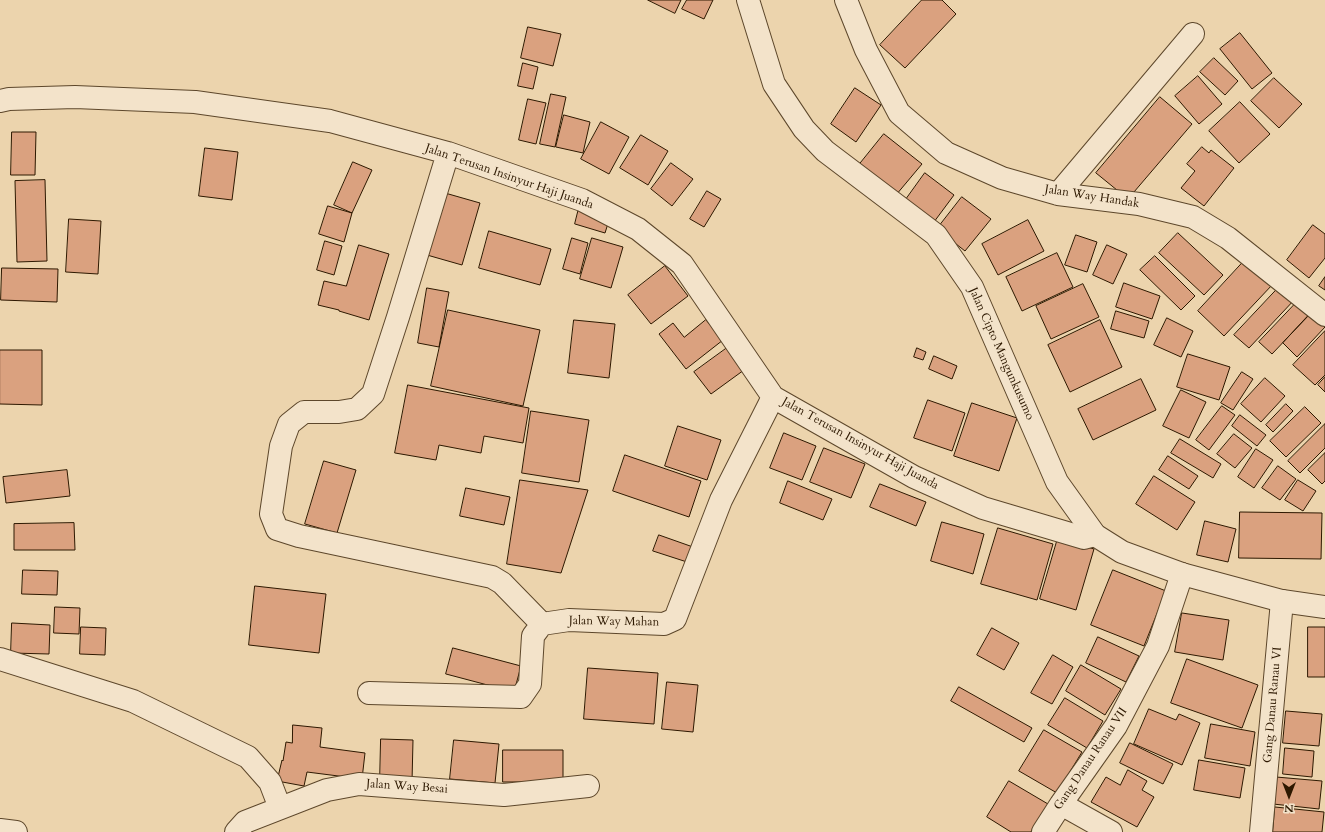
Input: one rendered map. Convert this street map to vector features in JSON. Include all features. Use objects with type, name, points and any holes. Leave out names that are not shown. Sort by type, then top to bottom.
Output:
[{"type":"street","name":"Jalan Cipto Mangunkusumo","points":[[748,0],[774,84],[804,129],[825,151],[936,235],[972,287],[1058,482],[1095,534],[1122,552],[1182,574],[1282,601],[1325,607]]},
{"type":"street","name":"Jalan Way Handak","points":[[846,0],[866,50],[898,113],[946,153],[1002,178],[1058,194],[1138,204],[1193,217],[1228,238],[1325,315]]},
{"type":"street","points":[[1058,194],[1193,34]]},
{"type":"street","name":"Jalan Terusan Insinyur Haji Juanda","points":[[0,101],[9,99],[75,97],[195,102],[330,121],[448,153],[582,200],[638,229],[682,264],[773,398],[914,477],[983,508],[1084,538],[1095,534]]},
{"type":"street","points":[[369,694],[521,697],[530,684],[533,636],[542,624],[502,583],[492,577],[299,536],[277,528],[271,514],[281,446],[289,424],[304,412],[339,412],[357,409],[373,394],[448,153]]},
{"type":"street","name":"Jalan Way Mahan","points":[[542,624],[569,620],[664,624],[675,619],[720,500],[773,398]]},
{"type":"street","name":"Gang Danau Ranau VII","points":[[1043,832],[1116,726],[1158,646],[1182,574]]},
{"type":"street","name":"Gang Danau Ranau VI","points":[[1261,832],[1282,601]]},
{"type":"street","points":[[0,659],[133,701],[248,757],[270,782],[280,808]]},
{"type":"street","name":"Jalan Way Besai","points":[[236,832],[245,822],[280,808],[327,790],[359,784],[504,795],[588,786]]},
{"type":"street","points":[[1061,804],[1111,832]]},
{"type":"street","points":[[0,830],[16,832]]},
{"type":"building","points":[[648,0],[681,0],[675,13]]},
{"type":"building","points":[[687,0],[713,0],[704,19],[682,9]]},
{"type":"building","points":[[922,0],[942,0],[956,14],[905,68],[880,45]]},
{"type":"building","points":[[528,27],[561,34],[553,66],[521,58]]},
{"type":"building","points":[[1240,33],[1272,73],[1252,89],[1220,49]]},
{"type":"building","points":[[1214,58],[1238,81],[1225,95],[1200,72]]},
{"type":"building","points":[[523,63],[538,67],[533,89],[518,86]]},
{"type":"building","points":[[1198,76],[1222,104],[1199,124],[1175,96]]},
{"type":"building","points":[[1274,78],[1302,104],[1279,128],[1251,101]]},
{"type":"building","points":[[855,88],[881,105],[856,142],[831,124]]},
{"type":"building","points":[[551,94],[566,97],[555,147],[540,144]]},
{"type":"building","points":[[1160,97],[1192,124],[1128,199],[1096,173]]},
{"type":"building","points":[[528,99],[546,103],[536,144],[519,140]]},
{"type":"building","points":[[1240,102],[1270,134],[1239,163],[1209,131]]},
{"type":"building","points":[[564,115],[590,122],[583,153],[556,147]]},
{"type":"building","points":[[601,122],[629,137],[609,174],[581,159]]},
{"type":"building","points":[[12,132],[36,132],[35,175],[11,175]]},
{"type":"building","points":[[884,134],[922,164],[896,195],[859,165]]},
{"type":"building","points":[[641,135],[668,151],[648,185],[620,168]]},
{"type":"building","points":[[1202,147],[1209,153],[1211,150],[1234,168],[1204,206],[1181,188],[1195,171],[1187,164]]},
{"type":"building","points":[[205,148],[238,152],[232,200],[199,196]]},
{"type":"building","points":[[353,162],[372,170],[352,213],[334,205]]},
{"type":"building","points":[[671,163],[693,179],[672,206],[651,189]]},
{"type":"building","points":[[925,173],[954,195],[931,226],[902,205]]},
{"type":"building","points":[[45,180],[47,261],[17,262],[15,181]]},
{"type":"building","points":[[707,191],[721,199],[704,227],[690,219]]},
{"type":"building","points":[[445,193],[480,203],[462,265],[427,255]]},
{"type":"building","points":[[962,197],[991,219],[965,251],[937,229]]},
{"type":"building","points":[[580,204],[610,217],[605,233],[575,224]]},
{"type":"building","points":[[328,206],[352,213],[344,242],[319,234]]},
{"type":"building","points":[[69,219],[101,221],[98,274],[66,272]]},
{"type":"building","points":[[1028,220],[1044,251],[998,275],[982,244]]},
{"type":"building","points":[[1313,225],[1325,234],[1325,258],[1309,278],[1287,260]]},
{"type":"building","points":[[489,231],[551,249],[540,285],[479,268]]},
{"type":"building","points":[[1178,233],[1223,275],[1204,295],[1159,253]]},
{"type":"building","points":[[1076,235],[1097,242],[1087,272],[1065,265]]},
{"type":"building","points":[[572,238],[588,243],[580,274],[563,269]]},
{"type":"building","points":[[592,238],[623,247],[611,288],[580,279]]},
{"type":"building","points":[[325,241],[342,246],[334,275],[317,270]]},
{"type":"building","points":[[359,245],[389,254],[369,320],[318,305],[324,281],[346,286]]},
{"type":"building","points":[[1107,245],[1127,254],[1113,284],[1093,275]]},
{"type":"building","points":[[1057,253],[1073,287],[1022,311],[1006,277]]},
{"type":"building","points":[[1155,256],[1195,296],[1181,310],[1140,270]]},
{"type":"building","points":[[1246,259],[1273,284],[1224,336],[1198,311]]},
{"type":"building","points":[[665,266],[688,296],[651,324],[628,295]]},
{"type":"building","points":[[2,268],[58,269],[57,302],[1,300]]},
{"type":"building","points":[[1325,277],[1325,290],[1319,286]]},
{"type":"building","points":[[1124,283],[1160,296],[1152,319],[1116,307]]},
{"type":"building","points":[[1083,284],[1099,317],[1051,339],[1036,306]]},
{"type":"building","points":[[1282,284],[1296,298],[1249,348],[1234,335]]},
{"type":"building","points":[[427,288],[449,292],[439,347],[418,343]]},
{"type":"building","points":[[1297,302],[1310,314],[1272,354],[1259,342]]},
{"type":"building","points":[[448,310],[540,330],[523,406],[431,386]]},
{"type":"building","points":[[1116,311],[1149,321],[1144,338],[1111,329]]},
{"type":"building","points":[[1310,314],[1325,327],[1297,357],[1283,343]]},
{"type":"building","points":[[1167,318],[1193,331],[1181,357],[1154,345]]},
{"type":"building","points":[[574,320],[615,324],[609,378],[568,373]]},
{"type":"building","points":[[706,320],[723,340],[686,369],[659,334],[673,323],[684,337]]},
{"type":"building","points":[[1100,320],[1122,367],[1070,392],[1048,345]]},
{"type":"building","points":[[1325,331],[1325,375],[1315,385],[1293,365]]},
{"type":"building","points":[[727,348],[744,370],[711,394],[694,372]]},
{"type":"building","points":[[917,348],[926,352],[923,360],[914,357]]},
{"type":"building","points":[[0,350],[42,350],[42,405],[0,404]]},
{"type":"building","points":[[1188,354],[1230,367],[1219,400],[1177,387]]},
{"type":"building","points":[[934,356],[957,366],[952,379],[929,369]]},
{"type":"building","points":[[1242,372],[1253,379],[1233,410],[1221,403]]},
{"type":"building","points":[[1325,377],[1325,392],[1318,385]]},
{"type":"building","points":[[1265,378],[1285,396],[1261,422],[1241,404]]},
{"type":"building","points":[[1141,379],[1156,410],[1093,440],[1078,409]]},
{"type":"building","points":[[408,385],[529,408],[523,443],[484,436],[481,453],[439,445],[436,460],[395,453]]},
{"type":"building","points":[[1181,390],[1206,402],[1189,438],[1163,426]]},
{"type":"building","points":[[928,400],[965,413],[952,451],[914,438]]},
{"type":"building","points":[[972,403],[1017,418],[999,471],[954,456]]},
{"type":"building","points":[[1286,404],[1293,411],[1273,432],[1266,425]]},
{"type":"building","points":[[1222,406],[1235,415],[1209,450],[1196,440]]},
{"type":"building","points":[[1305,407],[1321,423],[1286,457],[1270,441]]},
{"type":"building","points":[[531,411],[589,420],[579,482],[522,473]]},
{"type":"building","points":[[1240,415],[1266,435],[1257,446],[1232,426]]},
{"type":"building","points":[[1325,424],[1325,448],[1300,473],[1288,461]]},
{"type":"building","points":[[678,426],[721,440],[707,480],[665,466]]},
{"type":"building","points":[[784,433],[816,446],[802,480],[770,468]]},
{"type":"building","points":[[1234,434],[1252,448],[1235,468],[1217,454]]},
{"type":"building","points":[[1180,439],[1221,464],[1213,478],[1171,453]]},
{"type":"building","points":[[824,448],[865,464],[851,498],[810,482]]},
{"type":"building","points":[[1256,449],[1273,460],[1254,488],[1238,477]]},
{"type":"building","points":[[1325,453],[1325,481],[1322,484],[1308,470]]},
{"type":"building","points":[[625,455],[701,481],[689,517],[613,491]]},
{"type":"building","points":[[1168,456],[1198,476],[1189,489],[1159,470]]},
{"type":"building","points":[[324,461],[356,470],[337,533],[305,524]]},
{"type":"building","points":[[1278,466],[1296,479],[1280,500],[1262,488]]},
{"type":"building","points":[[67,470],[70,496],[6,503],[3,477]]},
{"type":"building","points":[[1154,476],[1195,502],[1177,530],[1136,504]]},
{"type":"building","points":[[520,480],[588,490],[561,573],[507,564]]},
{"type":"building","points":[[1298,480],[1316,491],[1303,511],[1285,500]]},
{"type":"building","points":[[788,481],[832,499],[823,520],[780,503]]},
{"type":"building","points":[[880,484],[926,502],[916,526],[870,507]]},
{"type":"building","points":[[466,488],[510,497],[504,525],[460,516]]},
{"type":"building","points":[[1240,512],[1322,513],[1321,559],[1239,558]]},
{"type":"building","points":[[1205,521],[1236,529],[1228,562],[1197,555]]},
{"type":"building","points":[[942,522],[984,534],[973,574],[931,561]]},
{"type":"building","points":[[74,523],[75,550],[14,550],[14,524]]},
{"type":"building","points":[[998,528],[1053,544],[1037,600],[981,584]]},
{"type":"building","points":[[659,535],[693,547],[687,562],[653,551]]},
{"type":"building","points":[[1058,538],[1094,549],[1076,610],[1040,599]]},
{"type":"building","points":[[23,570],[58,571],[57,595],[22,594]]},
{"type":"building","points":[[1113,570],[1166,591],[1144,646],[1091,625]]},
{"type":"building","points":[[255,586],[326,594],[319,653],[249,645]]},
{"type":"building","points":[[55,607],[80,608],[79,634],[54,633]]},
{"type":"building","points":[[1182,613],[1229,620],[1223,660],[1175,652]]},
{"type":"building","points":[[12,623],[50,625],[49,654],[11,653]]},
{"type":"building","points":[[81,627],[106,628],[105,655],[80,654]]},
{"type":"building","points":[[1308,627],[1325,627],[1325,677],[1308,677]]},
{"type":"building","points":[[992,628],[1019,643],[1004,670],[977,655]]},
{"type":"building","points":[[1098,637],[1139,656],[1126,682],[1086,663]]},
{"type":"building","points":[[453,648],[521,666],[514,692],[446,674]]},
{"type":"building","points":[[1053,655],[1073,667],[1052,704],[1031,693]]},
{"type":"building","points":[[1187,659],[1258,685],[1242,728],[1171,703]]},
{"type":"building","points":[[1081,665],[1121,689],[1105,715],[1066,691]]},
{"type":"building","points":[[588,668],[658,673],[654,724],[584,719]]},
{"type":"building","points":[[667,682],[698,685],[693,732],[662,729]]},
{"type":"building","points":[[959,687],[1032,728],[1024,742],[951,701]]},
{"type":"building","points":[[1065,698],[1103,721],[1087,748],[1048,725]]},
{"type":"building","points":[[1149,709],[1176,720],[1179,714],[1200,723],[1182,765],[1134,744]]},
{"type":"building","points":[[1286,711],[1322,714],[1319,746],[1283,743]]},
{"type":"building","points":[[1211,724],[1255,732],[1250,766],[1205,758]]},
{"type":"building","points":[[293,725],[322,728],[320,747],[365,753],[362,779],[307,772],[304,786],[277,781],[282,760],[283,761],[286,742],[292,743]]},
{"type":"building","points":[[1044,730],[1082,752],[1057,793],[1019,771]]},
{"type":"building","points":[[381,739],[413,740],[412,782],[380,781]]},
{"type":"building","points":[[454,740],[499,744],[495,783],[450,779]]},
{"type":"building","points":[[1130,743],[1173,764],[1163,784],[1120,763]]},
{"type":"building","points":[[1285,748],[1314,751],[1312,777],[1283,774]]},
{"type":"building","points":[[503,750],[563,750],[563,782],[503,782]]},
{"type":"building","points":[[1199,760],[1245,768],[1240,798],[1194,790]]},
{"type":"building","points":[[1128,770],[1147,781],[1142,790],[1154,797],[1137,827],[1091,802],[1106,777],[1120,785]]},
{"type":"building","points":[[1276,777],[1322,781],[1319,809],[1273,804]]},
{"type":"building","points":[[1009,781],[1048,804],[1031,832],[1011,832],[987,817]]},
{"type":"building","points":[[1275,807],[1324,812],[1322,832],[1273,832]]}]
